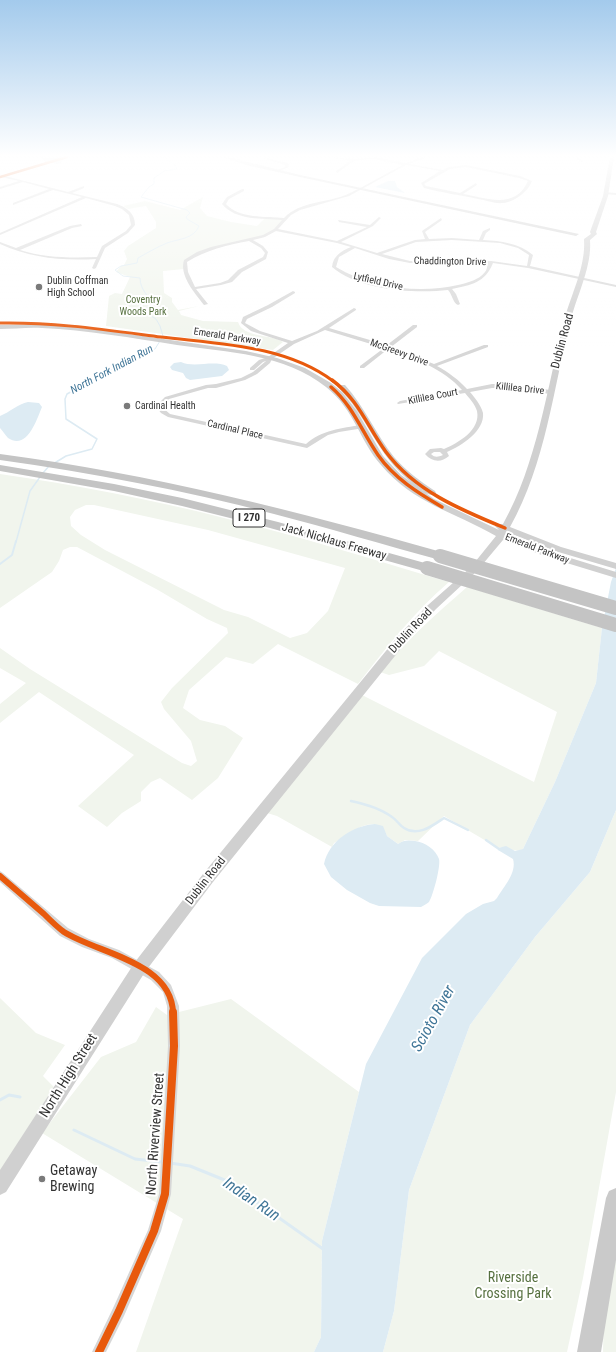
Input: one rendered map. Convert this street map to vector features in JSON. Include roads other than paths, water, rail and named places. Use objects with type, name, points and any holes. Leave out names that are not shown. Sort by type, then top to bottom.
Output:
[{"type":"highway","name":"Jack Nicklaus Freeway","points":[[0,457],[32,460],[146,481],[282,512],[440,556],[616,608]]},
{"type":"highway","name":"Jack Nicklaus Freeway","points":[[0,468],[69,479],[180,501],[262,521],[427,568],[616,625]]},
{"type":"main road","points":[[507,220],[540,227],[584,232],[588,249]]},
{"type":"main road","name":"Dublin Road","points":[[140,967],[208,878],[378,667],[424,616],[474,569],[503,532],[514,512],[534,458],[579,278],[588,249],[584,232],[594,220]]},
{"type":"main road","name":"Emerald Parkway","points":[[0,323],[68,325],[175,341],[250,349],[311,368],[342,388],[358,404],[394,463],[421,486],[452,505],[503,532]]},
{"type":"main road","name":"Emerald Parkway","points":[[0,327],[58,327],[148,337]]},
{"type":"main road","name":"Emerald Parkway","points":[[272,356],[296,366],[326,383],[344,399],[377,454],[385,464],[414,490],[442,507],[616,575]]},
{"type":"main road","name":"Emerald Parkway","points":[[536,545],[616,566]]},
{"type":"main road","name":"North High Street","points":[[0,1186],[140,967]]},
{"type":"main road","points":[[589,1352],[616,1198]]},
{"type":"street","points":[[0,234],[32,220]]},
{"type":"street","points":[[94,268],[102,247],[127,232],[133,225],[134,220]]},
{"type":"street","points":[[206,304],[194,288],[184,269],[185,261],[190,256],[212,248],[264,236],[275,230],[284,220]]},
{"type":"street","points":[[338,242],[370,226],[378,220]]},
{"type":"street","points":[[428,240],[423,232],[439,220]]},
{"type":"street","points":[[340,221],[370,226]]},
{"type":"street","points":[[18,249],[81,225]]},
{"type":"street","points":[[481,240],[484,232],[489,229]]},
{"type":"street","name":"Chaddington Drive","points":[[275,230],[338,242],[390,258],[410,262],[491,262],[528,267],[616,286]]},
{"type":"street","points":[[194,288],[221,284],[230,281],[239,274],[240,271],[265,258],[267,253],[250,240]]},
{"type":"street","points":[[378,254],[411,243],[428,240],[481,240],[500,242],[519,247],[531,255],[528,267]]},
{"type":"street","points":[[0,243],[46,258],[66,260],[97,258]]},
{"type":"street","points":[[326,268],[334,267],[334,262],[340,254],[355,247]]},
{"type":"street","name":"Lytfield Drive","points":[[334,267],[357,279],[399,289],[449,289],[479,280],[488,273],[491,262]]},
{"type":"street","points":[[449,289],[454,294],[458,304]]},
{"type":"street","points":[[292,343],[278,337],[247,328],[243,324],[245,318],[270,306],[293,292]]},
{"type":"street","name":"Cardinal Place","points":[[354,309],[308,337],[292,343],[272,356],[268,362],[250,376],[167,398],[161,404],[160,408],[168,415],[307,446],[319,436],[329,432],[362,427]]},
{"type":"street","points":[[362,367],[415,326]]},
{"type":"street","name":"McGreevy Drive","points":[[324,328],[388,347],[434,366],[450,376],[466,390],[478,406],[480,419],[475,430],[467,440],[444,452]]},
{"type":"street","points":[[434,366],[486,346]]},
{"type":"street","name":"Killilea Drive","points":[[466,390],[486,386],[503,386],[550,392]]},
{"type":"street","name":"Killilea Court","points":[[400,403],[466,390]]},
{"type":"street","name":"North Riverview Street","points":[[0,876],[64,932],[86,943],[115,954],[155,976],[167,989],[173,1006],[174,1046],[166,1184],[161,1211],[154,1231],[99,1352]]},
{"type":"water","points":[[181,362],[186,364],[222,364],[227,366],[229,370],[222,376],[190,380],[186,378],[183,373],[172,370],[170,367],[174,363]]},
{"type":"water","points":[[28,402],[39,403],[42,407],[34,426],[26,437],[21,440],[15,441],[8,438],[0,428],[0,416],[21,404]]},
{"type":"water","name":"Scioto River","points":[[616,568],[616,810],[590,872],[535,937],[470,1025],[409,1190],[394,1311],[383,1352],[314,1352],[321,1337],[322,1241],[366,1064],[422,958],[466,914],[483,904],[494,901],[512,874],[514,864],[513,859],[498,850],[498,848],[506,846],[515,851],[523,849],[555,782],[596,683],[602,628],[611,582]]},
{"type":"water","points":[[375,824],[383,826],[387,836],[398,844],[406,841],[423,843],[430,847],[438,856],[438,874],[433,894],[429,902],[421,907],[379,906],[370,903],[347,890],[331,877],[324,864],[331,848],[350,831],[366,825]]},
{"type":"waterway","name":"North Fork Indian Run","points":[[91,381],[122,364],[155,349],[163,336],[156,319],[142,311],[151,305],[151,302],[143,290],[140,283],[140,278],[123,276],[115,270],[121,266],[137,263],[138,258],[152,250],[193,234],[199,226],[189,220]]},
{"type":"waterway","name":"North Fork Indian Run","points":[[53,464],[66,456],[92,449],[97,439],[66,419],[65,399],[67,394],[93,380]]},
{"type":"waterway","name":"North Fork Indian Run","points":[[43,473],[49,466]]},
{"type":"waterway","name":"North Fork Indian Run","points":[[16,542],[30,491],[40,477]]},
{"type":"waterway","name":"North Fork Indian Run","points":[[0,564],[12,555],[16,541]]},
{"type":"waterway","points":[[351,801],[382,811],[394,818],[402,827],[409,830],[420,831],[444,818],[468,830]]},
{"type":"waterway","points":[[486,840],[499,849]]},
{"type":"waterway","name":"Indian Run","points":[[0,1100],[9,1095],[20,1097]]},
{"type":"waterway","name":"Indian Run","points":[[74,1130],[135,1159],[162,1162]]},
{"type":"waterway","name":"Indian Run","points":[[170,1163],[190,1166],[227,1181],[323,1249]]},
{"type":"place","name":"Dublin Coffman High School","points":[[39,287]]},
{"type":"place","name":"Cardinal Health","points":[[127,406]]},
{"type":"place","name":"Getaway Brewing","points":[[42,1179]]},
{"type":"park label","name":"Coventry Woods Park","points":[[143,306]]},
{"type":"park label","name":"Riverside Crossing Park","points":[[513,1286]]}]
